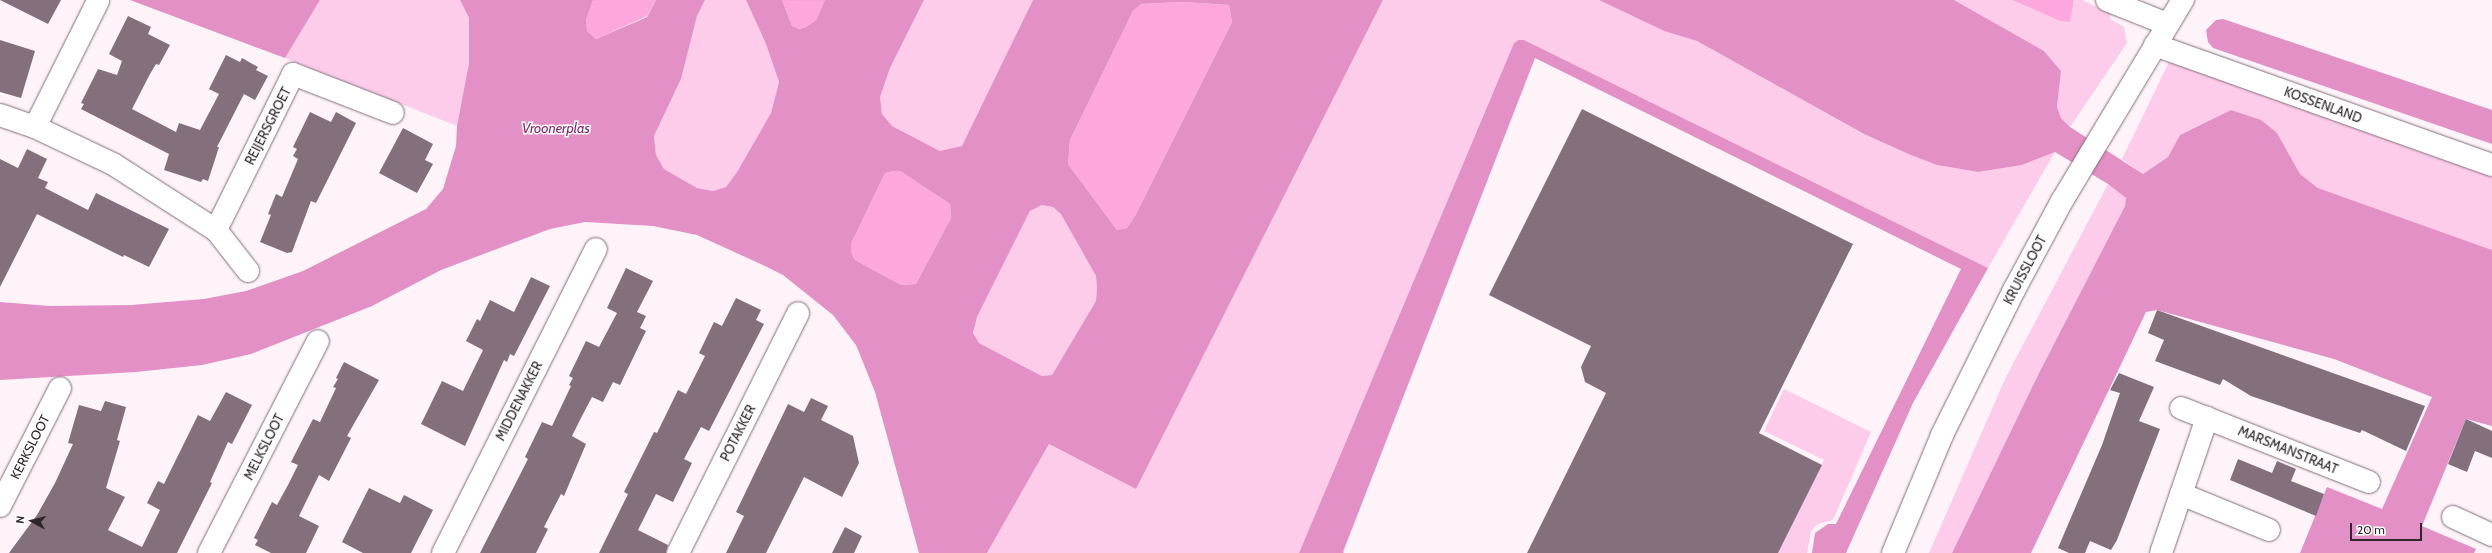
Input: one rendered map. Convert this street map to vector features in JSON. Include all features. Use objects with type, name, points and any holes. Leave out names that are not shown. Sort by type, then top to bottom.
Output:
[{"type":"street","points":[[2107,0],[2167,24]]},
{"type":"street","name":"KRUISSLOOT","points":[[1893,553],[1966,384],[2074,181],[2101,138],[2167,24],[2183,0]]},
{"type":"street","points":[[35,127],[98,1]]},
{"type":"street","name":"KOSSENLAND","points":[[2155,45],[2492,165]]},
{"type":"street","name":"REIJERSGROET","points":[[216,230],[293,74],[392,112]]},
{"type":"street","points":[[0,115],[35,127],[113,164],[216,230],[248,272]]},
{"type":"street","name":"MIDDENAKKER","points":[[443,553],[596,249]]},
{"type":"street","name":"POTAKKER","points":[[678,553],[798,313]]},
{"type":"street","name":"MELKSLOOT","points":[[209,553],[318,340]]},
{"type":"street","name":"KERKSLOOT","points":[[0,506],[60,388]]},
{"type":"street","name":"MARSMANSTRAAT","points":[[2181,408],[2369,482]]},
{"type":"street","points":[[2161,553],[2207,418]]},
{"type":"street","points":[[2181,494],[2269,530]]},
{"type":"street","points":[[2453,517],[2492,535]]},
{"type":"shaded area","points":[[320,0],[460,0],[469,18],[469,63],[457,126],[285,58]]},
{"type":"shaded area","points":[[593,0],[656,0],[647,16],[596,39],[587,31],[586,20]]},
{"type":"shaded area","points":[[705,0],[746,0],[766,44],[779,82],[771,113],[737,172],[726,187],[713,191],[697,188],[664,169],[656,155],[654,136],[681,79],[697,16]]},
{"type":"shaded area","points":[[782,0],[825,0],[816,20],[806,27],[798,29],[792,26]]},
{"type":"shaded area","points":[[924,0],[1033,0],[970,133],[962,146],[953,150],[940,151],[892,126],[882,114],[880,97],[890,68]]},
{"type":"shaded area","points":[[1383,0],[1599,0],[1664,31],[1697,41],[1864,134],[1937,165],[1978,172],[2022,165],[2055,152],[1988,268],[1524,40],[1514,43],[1299,553],[987,553],[1049,444],[1136,489]]},
{"type":"shaded area","points":[[1954,0],[2012,0],[2060,21],[2070,22],[2074,0],[2082,0],[2111,14],[2110,19],[2124,27],[2127,43],[2070,127],[2061,118],[2057,107],[2061,71],[2044,51]]},
{"type":"shaded area","points":[[2012,0],[2074,0],[2070,22],[2060,21]]},
{"type":"shaded area","points":[[1182,2],[1229,5],[1232,22],[1135,216],[1127,228],[1117,230],[1068,164],[1070,140],[1133,11],[1141,4]]},
{"type":"shaded area","points":[[2170,60],[2492,172],[2492,250],[2318,188],[2300,174],[2277,133],[2231,110],[2180,135],[2168,157],[2143,174],[2122,159]]},
{"type":"shaded area","points":[[900,171],[950,204],[951,218],[916,284],[902,285],[855,260],[851,252],[851,244],[885,173]]},
{"type":"shaded area","points":[[2108,184],[2123,194],[2126,199],[2125,206],[2038,375],[1952,553],[1929,553],[2005,379]]},
{"type":"shaded area","points":[[1042,205],[1053,207],[1061,213],[1096,276],[1097,289],[1096,301],[1052,375],[1042,376],[979,343],[973,333],[977,317],[1030,211]]},
{"type":"shaded area","points":[[1784,389],[1871,432],[1833,520],[1818,524],[1811,531],[1807,553],[1778,553],[1824,460],[1764,431]]},
{"type":"water","points":[[130,0],[320,0],[285,58]]},
{"type":"water","name":"Vroonerplas","points":[[460,0],[593,0],[586,20],[587,31],[596,39],[647,17],[656,0],[705,0],[697,16],[681,79],[654,136],[656,155],[664,169],[697,188],[713,191],[726,187],[737,172],[771,113],[779,82],[766,44],[746,0],[782,0],[792,26],[799,29],[806,27],[816,20],[825,0],[924,0],[890,68],[880,97],[882,114],[892,126],[940,151],[962,146],[1033,0],[1383,0],[1136,489],[1049,444],[987,553],[919,553],[875,392],[856,345],[833,315],[783,275],[765,266],[697,235],[653,226],[585,222],[550,229],[441,270],[372,306],[251,354],[202,365],[136,372],[0,380],[0,302],[50,306],[131,305],[204,299],[246,291],[303,271],[426,209],[443,189],[456,146],[457,126],[469,63],[469,18]],"holes":[[[1182,2],[1229,5],[1232,22],[1135,216],[1127,228],[1117,230],[1068,164],[1070,140],[1133,11],[1141,4]],[[900,171],[950,204],[951,218],[916,284],[902,285],[855,260],[851,252],[851,244],[885,173]],[[1042,205],[1053,207],[1061,214],[1096,276],[1096,301],[1052,375],[1042,376],[979,343],[973,333],[977,317],[1030,211]]]},
{"type":"water","points":[[1599,0],[1954,0],[2044,51],[2061,71],[2057,107],[2061,118],[2070,127],[2143,174],[2168,157],[2180,135],[2231,110],[2261,120],[2277,133],[2300,174],[2318,188],[2492,250],[2492,426],[2466,419],[2422,526],[2476,549],[2474,553],[2300,553],[2327,487],[2382,509],[2432,397],[2334,359],[2157,310],[2146,312],[2031,553],[1952,553],[2038,375],[2125,206],[2126,198],[2108,184],[2055,152],[2022,165],[1978,172],[1937,165],[1864,134],[1697,41],[1664,31]]},
{"type":"water","points":[[2223,19],[2492,110],[2492,144],[2213,48],[2208,42],[2206,30],[2216,20]]},
{"type":"water","points":[[1519,40],[1524,40],[1988,268],[1913,403],[1846,553],[1812,553],[1815,533],[1828,524],[1836,524],[1961,269],[1535,58],[1343,552],[1344,553],[1299,553],[1514,43]]},
{"type":"building","points":[[0,0],[61,0],[48,24]]},
{"type":"building","points":[[128,16],[151,27],[148,34],[170,45],[159,65],[156,64],[150,74],[132,109],[176,132],[179,123],[200,130],[219,94],[209,89],[226,55],[240,62],[242,58],[258,67],[256,70],[268,76],[255,100],[244,94],[217,147],[219,147],[208,181],[203,179],[201,182],[164,170],[169,154],[81,109],[84,104],[81,103],[98,69],[117,75],[122,61],[109,54]]},
{"type":"building","points":[[0,40],[35,51],[21,98],[0,92]]},
{"type":"building","points":[[1582,109],[1853,244],[1759,433],[1822,465],[1778,553],[1527,553],[1606,393],[1585,382],[1581,367],[1591,346],[1489,295]]},
{"type":"building","points":[[310,112],[331,122],[336,112],[356,123],[316,203],[311,201],[292,252],[287,253],[260,242],[271,215],[268,214],[276,194],[282,197],[298,159],[293,156],[297,149],[293,147]]},
{"type":"building","points":[[403,128],[433,144],[425,160],[433,164],[417,193],[379,173]]},
{"type":"building","points":[[27,149],[47,159],[38,178],[48,182],[45,188],[88,210],[96,193],[169,229],[149,267],[124,255],[123,257],[37,214],[0,287],[0,159],[18,168]]},
{"type":"building","points":[[626,268],[653,281],[637,312],[646,316],[640,328],[646,331],[620,385],[613,382],[603,402],[592,397],[572,436],[586,444],[564,496],[561,494],[544,527],[548,529],[536,553],[480,553],[528,459],[525,457],[542,422],[552,426],[571,386],[569,385],[573,378],[569,376],[586,341],[599,347],[617,313],[607,308]]},
{"type":"building","points":[[531,277],[550,286],[514,356],[510,354],[507,362],[504,360],[465,446],[421,424],[442,381],[463,391],[483,350],[466,341],[477,319],[480,321],[490,300],[514,312]]},
{"type":"building","points":[[736,298],[761,310],[756,320],[764,324],[709,431],[701,427],[684,459],[692,463],[673,502],[656,494],[638,530],[668,545],[666,553],[599,553],[628,494],[624,492],[654,432],[657,433],[678,390],[686,394],[705,356],[699,353],[714,322],[722,326]]},
{"type":"building","points":[[2157,310],[2425,406],[2406,451],[2362,430],[2360,433],[2251,396],[2223,379],[2220,385],[2155,361],[2164,340],[2148,333]]},
{"type":"building","points":[[344,362],[379,380],[347,436],[351,438],[329,481],[319,475],[299,516],[319,526],[306,553],[271,553],[255,545],[258,540],[254,538],[272,502],[277,505],[288,485],[298,465],[291,462],[313,419],[320,422],[336,388],[333,387],[338,379],[336,378]]},
{"type":"building","points":[[2119,373],[2154,387],[2139,421],[2160,429],[2117,540],[2111,550],[2090,541],[2085,553],[2069,553],[2058,548],[2102,445],[2120,393],[2110,390]]},
{"type":"building","points":[[226,392],[252,405],[232,444],[228,442],[210,482],[212,483],[177,553],[9,553],[37,515],[55,483],[73,444],[68,443],[79,405],[101,411],[105,401],[126,407],[117,440],[120,441],[106,488],[125,497],[108,530],[142,547],[160,510],[147,503],[158,481],[164,484],[198,415],[210,421]]},
{"type":"building","points":[[811,398],[828,406],[821,420],[853,436],[859,463],[842,497],[804,477],[766,553],[726,553],[744,516],[736,512],[788,404],[804,412]]},
{"type":"building","points":[[2466,419],[2492,431],[2492,458],[2475,451],[2467,472],[2448,464]]},
{"type":"building","points":[[2238,459],[2272,473],[2277,461],[2296,469],[2291,481],[2324,494],[2316,516],[2230,480]]},
{"type":"building","points":[[369,488],[400,503],[404,495],[433,510],[411,553],[363,553],[342,542]]},
{"type":"building","points":[[845,527],[862,536],[854,553],[832,553]]}]
